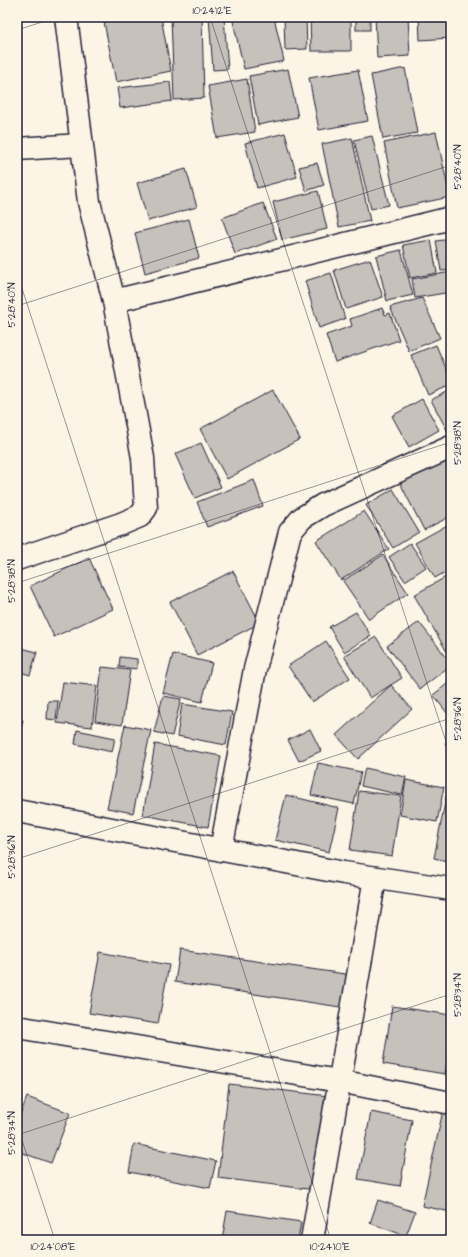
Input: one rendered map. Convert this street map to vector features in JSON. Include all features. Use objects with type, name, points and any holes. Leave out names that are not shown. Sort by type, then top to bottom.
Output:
[{"type":"street","points":[[17,559],[121,524],[140,516],[146,508],[144,458],[114,301],[89,202],[66,17]]},
{"type":"street","points":[[17,149],[81,145]]},
{"type":"street","points":[[114,301],[451,218]]},
{"type":"street","points":[[220,850],[254,670],[290,532],[302,518],[323,505],[451,448]]},
{"type":"street","points":[[17,811],[374,878],[451,889]]},
{"type":"street","points":[[312,1240],[374,878]]},
{"type":"street","points":[[17,1027],[339,1081],[451,1103]]},
{"type":"building","points":[[128,17],[161,17],[171,71],[116,82],[104,22]]},
{"type":"building","points":[[171,17],[202,17],[204,98],[174,100]]},
{"type":"building","points":[[209,17],[224,17],[228,69],[213,70]]},
{"type":"building","points":[[232,17],[274,17],[284,61],[244,69]]},
{"type":"building","points":[[284,17],[306,17],[307,49],[285,50]]},
{"type":"building","points":[[310,17],[351,17],[351,51],[311,51]]},
{"type":"building","points":[[356,17],[370,17],[370,30],[356,30]]},
{"type":"building","points":[[375,17],[408,17],[410,56],[377,58]]},
{"type":"building","points":[[419,17],[451,17],[451,38],[420,40]]},
{"type":"building","points":[[405,68],[417,133],[383,139],[371,75]]},
{"type":"building","points":[[288,69],[298,117],[258,125],[249,76]]},
{"type":"building","points":[[358,70],[368,121],[319,130],[309,78]]},
{"type":"building","points":[[247,79],[255,132],[217,138],[208,86]]},
{"type":"building","points":[[170,82],[172,101],[120,108],[117,88]]},
{"type":"building","points":[[436,132],[450,197],[397,208],[384,143]]},
{"type":"building","points":[[285,133],[297,177],[257,188],[245,143]]},
{"type":"building","points":[[372,136],[389,205],[371,209],[354,140]]},
{"type":"building","points":[[352,138],[370,221],[339,227],[322,144]]},
{"type":"building","points":[[317,163],[324,185],[306,191],[299,167]]},
{"type":"building","points":[[186,169],[197,207],[148,221],[137,183]]},
{"type":"building","points":[[318,191],[327,229],[282,240],[273,202]]},
{"type":"building","points":[[263,203],[277,239],[235,254],[222,218]]},
{"type":"building","points":[[189,219],[199,258],[145,273],[135,233]]},
{"type":"building","points":[[451,239],[451,270],[441,271],[436,241]]},
{"type":"building","points":[[431,240],[437,273],[410,278],[403,245]]},
{"type":"building","points":[[401,250],[413,295],[387,301],[376,256]]},
{"type":"building","points":[[370,259],[383,297],[346,309],[334,270]]},
{"type":"building","points":[[451,272],[451,292],[415,298],[412,279]]},
{"type":"building","points":[[331,273],[345,319],[319,328],[305,281]]},
{"type":"building","points":[[422,298],[440,338],[409,351],[390,307]]},
{"type":"building","points":[[382,308],[385,315],[390,313],[399,340],[335,362],[326,335],[352,326],[350,319]]},
{"type":"building","points":[[436,345],[451,380],[451,385],[428,395],[411,355]]},
{"type":"building","points":[[273,390],[300,439],[227,479],[200,429]]},
{"type":"building","points":[[451,390],[451,433],[449,434],[431,400]]},
{"type":"building","points":[[422,399],[439,430],[409,447],[392,416]]},
{"type":"building","points":[[201,443],[221,487],[195,498],[175,454]]},
{"type":"building","points":[[447,457],[451,466],[451,516],[424,530],[399,481]]},
{"type":"building","points":[[254,480],[263,506],[207,527],[197,502]]},
{"type":"building","points":[[393,489],[419,532],[393,548],[366,505]]},
{"type":"building","points":[[364,511],[389,549],[341,580],[316,541]]},
{"type":"building","points":[[451,523],[451,569],[435,578],[415,543]]},
{"type":"building","points":[[410,543],[426,567],[405,581],[389,557]]},
{"type":"building","points":[[383,555],[408,593],[369,619],[343,581]]},
{"type":"building","points":[[89,558],[113,609],[54,637],[30,586]]},
{"type":"building","points":[[233,571],[260,623],[197,655],[170,602]]},
{"type":"building","points":[[451,574],[451,650],[447,652],[414,595]]},
{"type":"building","points":[[356,612],[371,636],[344,652],[329,627]]},
{"type":"building","points":[[419,622],[451,663],[451,665],[420,689],[387,646]]},
{"type":"building","points":[[376,637],[402,678],[370,698],[344,656]]},
{"type":"building","points":[[326,641],[350,678],[312,702],[288,666]]},
{"type":"building","points":[[17,647],[37,652],[30,675],[17,671]]},
{"type":"building","points":[[173,654],[212,663],[202,702],[163,693]]},
{"type":"building","points":[[120,657],[137,659],[137,669],[119,667]]},
{"type":"building","points":[[102,667],[130,670],[122,725],[95,721]]},
{"type":"building","points":[[451,681],[451,718],[433,695]]},
{"type":"building","points":[[63,682],[97,686],[92,727],[57,723]]},
{"type":"building","points":[[391,685],[412,709],[358,759],[336,735]]},
{"type":"building","points":[[163,696],[181,699],[172,736],[154,732]]},
{"type":"building","points":[[48,701],[58,701],[56,720],[47,719]]},
{"type":"building","points":[[182,704],[232,712],[226,745],[177,736]]},
{"type":"building","points":[[17,719],[23,720],[18,739],[17,739]]},
{"type":"building","points":[[125,725],[151,730],[133,813],[107,808]]},
{"type":"building","points":[[310,729],[321,751],[299,761],[288,740]]},
{"type":"building","points":[[77,730],[115,738],[112,752],[75,744]]},
{"type":"building","points":[[451,740],[451,752],[445,743]]},
{"type":"building","points":[[155,744],[221,756],[208,827],[143,815]]},
{"type":"building","points":[[318,763],[361,772],[354,804],[311,795]]},
{"type":"building","points":[[365,768],[406,777],[402,795],[361,786]]},
{"type":"building","points":[[406,780],[444,787],[437,822],[400,815]]},
{"type":"building","points":[[359,791],[401,796],[392,856],[350,850]]},
{"type":"building","points":[[447,792],[451,792],[451,862],[434,858]]},
{"type":"building","points":[[286,795],[339,808],[329,852],[275,840]]},
{"type":"building","points":[[180,950],[352,975],[347,1008],[175,982]]},
{"type":"building","points":[[100,952],[169,965],[158,1024],[89,1013]]},
{"type":"building","points":[[392,1006],[451,1015],[451,1035],[445,1074],[383,1064]]},
{"type":"building","points":[[451,1052],[451,1077],[446,1076]]},
{"type":"building","points":[[229,1084],[328,1096],[316,1190],[218,1178]]},
{"type":"building","points":[[27,1097],[70,1113],[51,1163],[17,1151],[17,1123]]},
{"type":"building","points":[[444,1106],[451,1108],[451,1212],[422,1206]]},
{"type":"building","points":[[371,1112],[412,1120],[400,1186],[358,1179]]},
{"type":"building","points":[[134,1144],[216,1161],[210,1188],[129,1172]]},
{"type":"building","points":[[378,1200],[415,1212],[406,1236],[370,1223]]},
{"type":"building","points":[[227,1211],[301,1222],[298,1240],[222,1240]]}]
